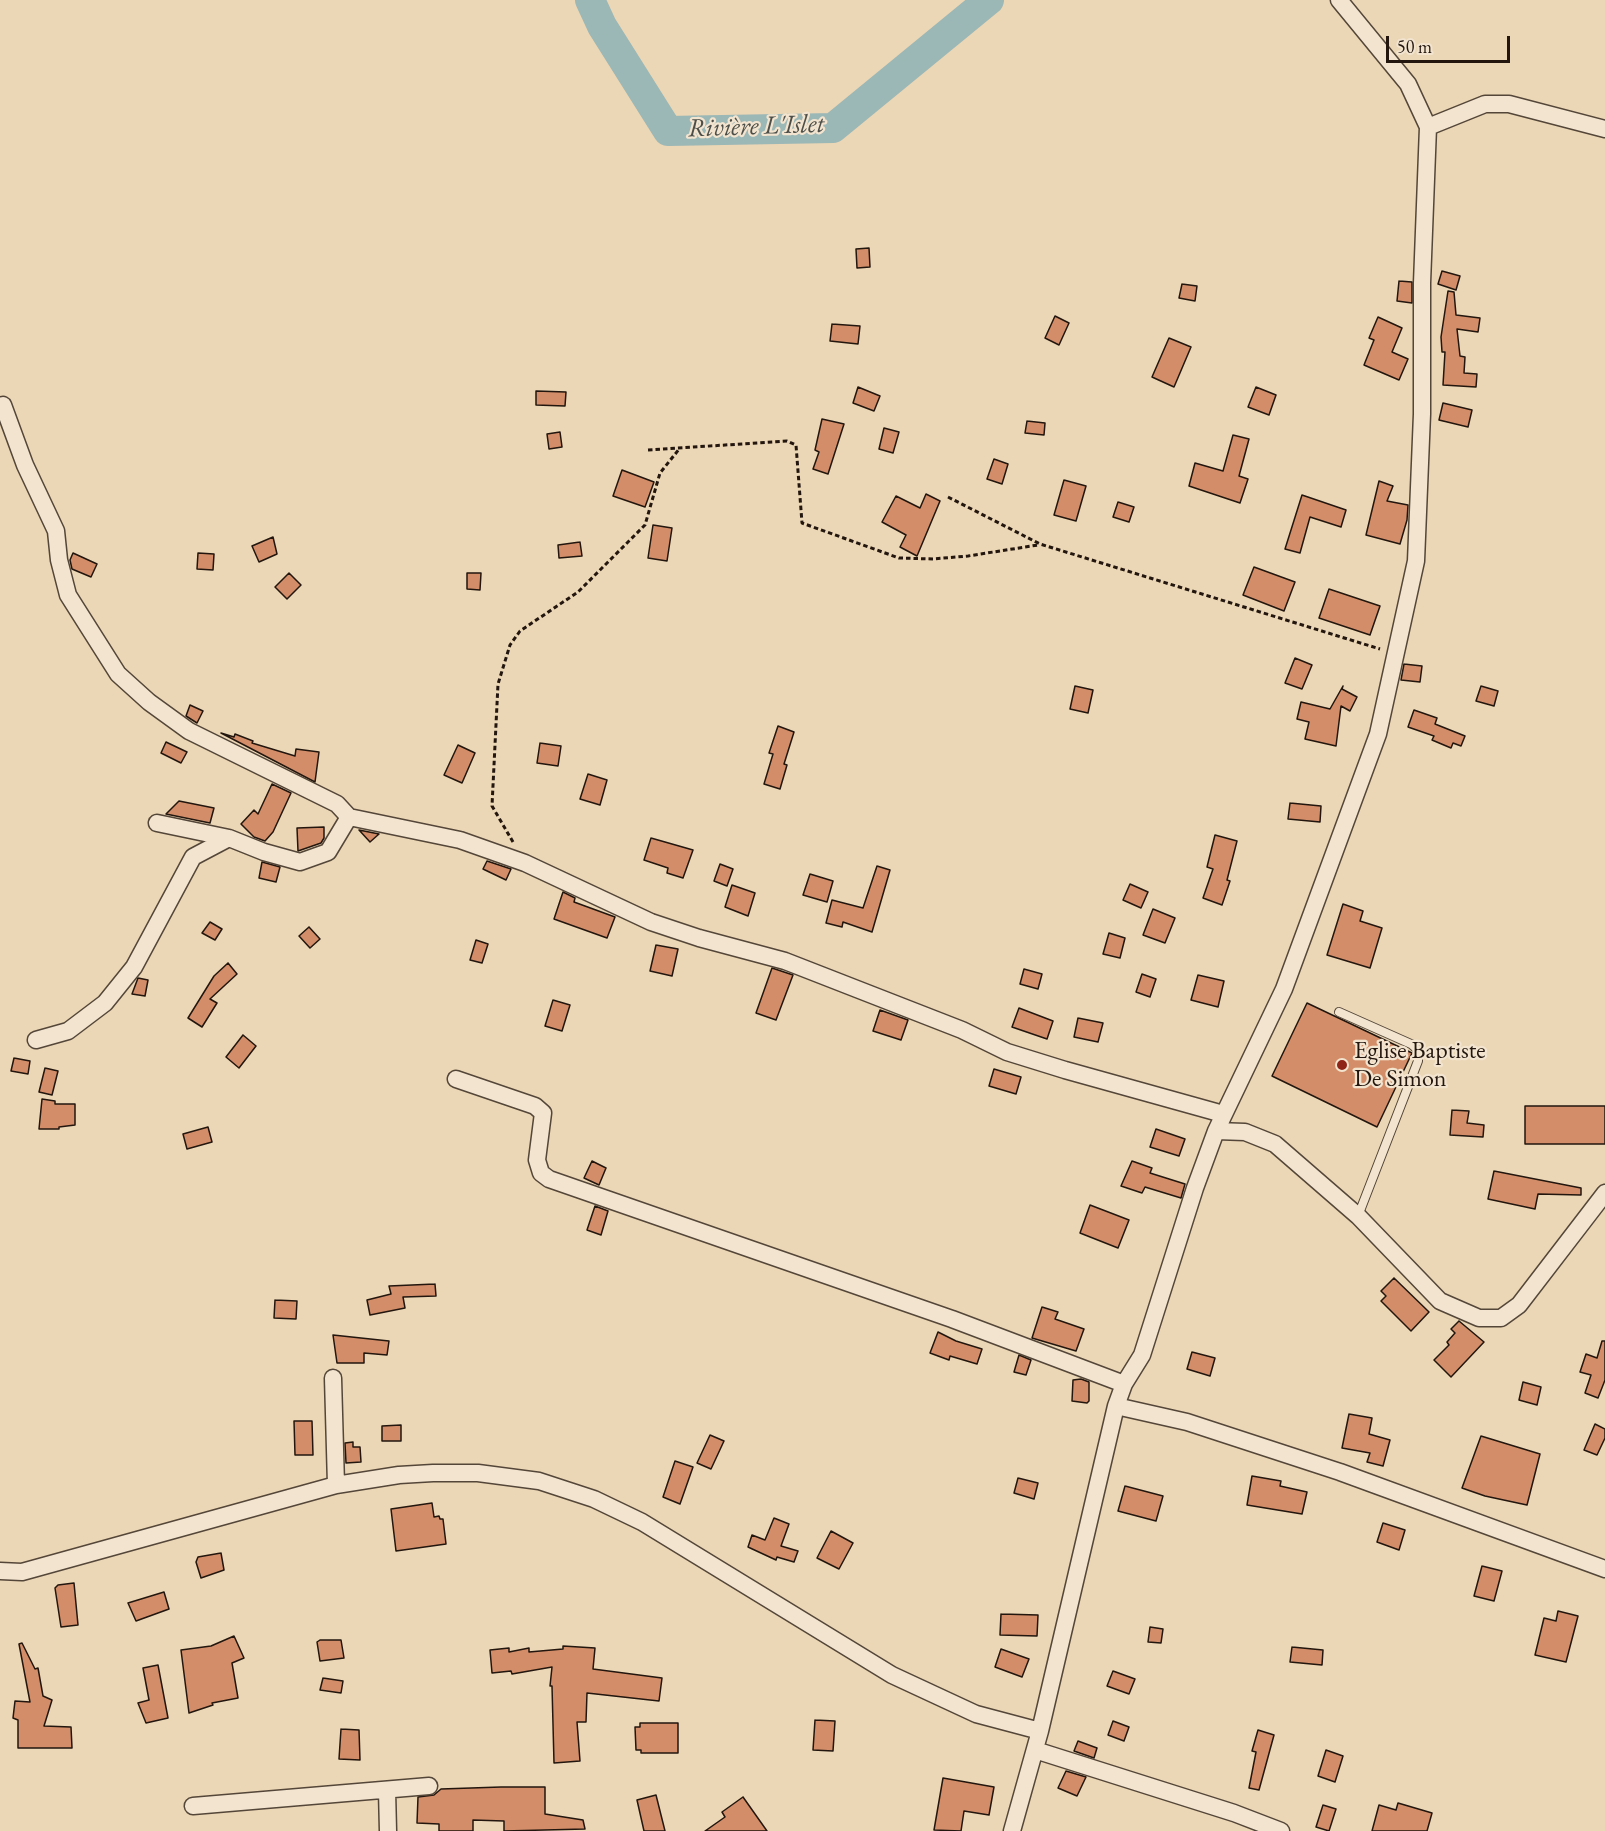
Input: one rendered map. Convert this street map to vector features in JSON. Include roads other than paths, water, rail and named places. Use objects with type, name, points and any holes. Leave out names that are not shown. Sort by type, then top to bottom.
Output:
[{"type":"street","points":[[1012,1831],[1040,1731],[1116,1406],[1124,1384],[1142,1355],[1195,1188],[1216,1131],[1284,989],[1378,734],[1416,561],[1422,414],[1422,283],[1428,127],[1408,84],[1339,0]]},
{"type":"street","points":[[1428,127],[1485,104],[1509,104],[1605,129]]},
{"type":"street","points":[[3,405],[25,465],[56,531],[59,560],[68,595],[118,674],[149,702],[189,731],[337,804],[350,817],[459,840],[525,863],[651,922],[708,941],[785,961],[962,1030],[1007,1052],[1223,1114]]},
{"type":"street","points":[[157,823],[229,838],[264,852],[300,862],[327,852],[350,817]]},
{"type":"street","points":[[36,1040],[68,1030],[105,1003],[134,968],[193,857],[229,838]]},
{"type":"street","points":[[456,1079],[535,1106],[543,1113],[537,1160],[541,1173],[549,1179],[952,1319],[1124,1384]]},
{"type":"street","points":[[1216,1131],[1245,1132],[1275,1144],[1358,1216],[1440,1301],[1479,1318],[1501,1318],[1519,1305],[1605,1193]]},
{"type":"street","points":[[333,1378],[336,1485]]},
{"type":"street","points":[[1116,1406],[1187,1422],[1340,1472],[1605,1569]]},
{"type":"street","points":[[0,1571],[22,1572],[336,1485],[399,1475],[478,1473],[539,1482],[594,1499],[642,1522],[892,1675],[975,1714],[1040,1731]]},
{"type":"street","points":[[1035,1750],[1234,1813],[1281,1831]]},
{"type":"street","points":[[193,1806],[261,1798],[429,1786]]},
{"type":"street","points":[[387,1790],[388,1831]]},
{"type":"lane","points":[[1339,1012],[1411,1044],[1418,1050],[1418,1061],[1358,1216]]},
{"type":"waterway","name":"Rivière L'Islet","points":[[590,0],[602,26],[668,131],[833,128],[989,0]]},
{"type":"place","name":"Eglise Baptiste De Simon","points":[[1342,1065]]}]
